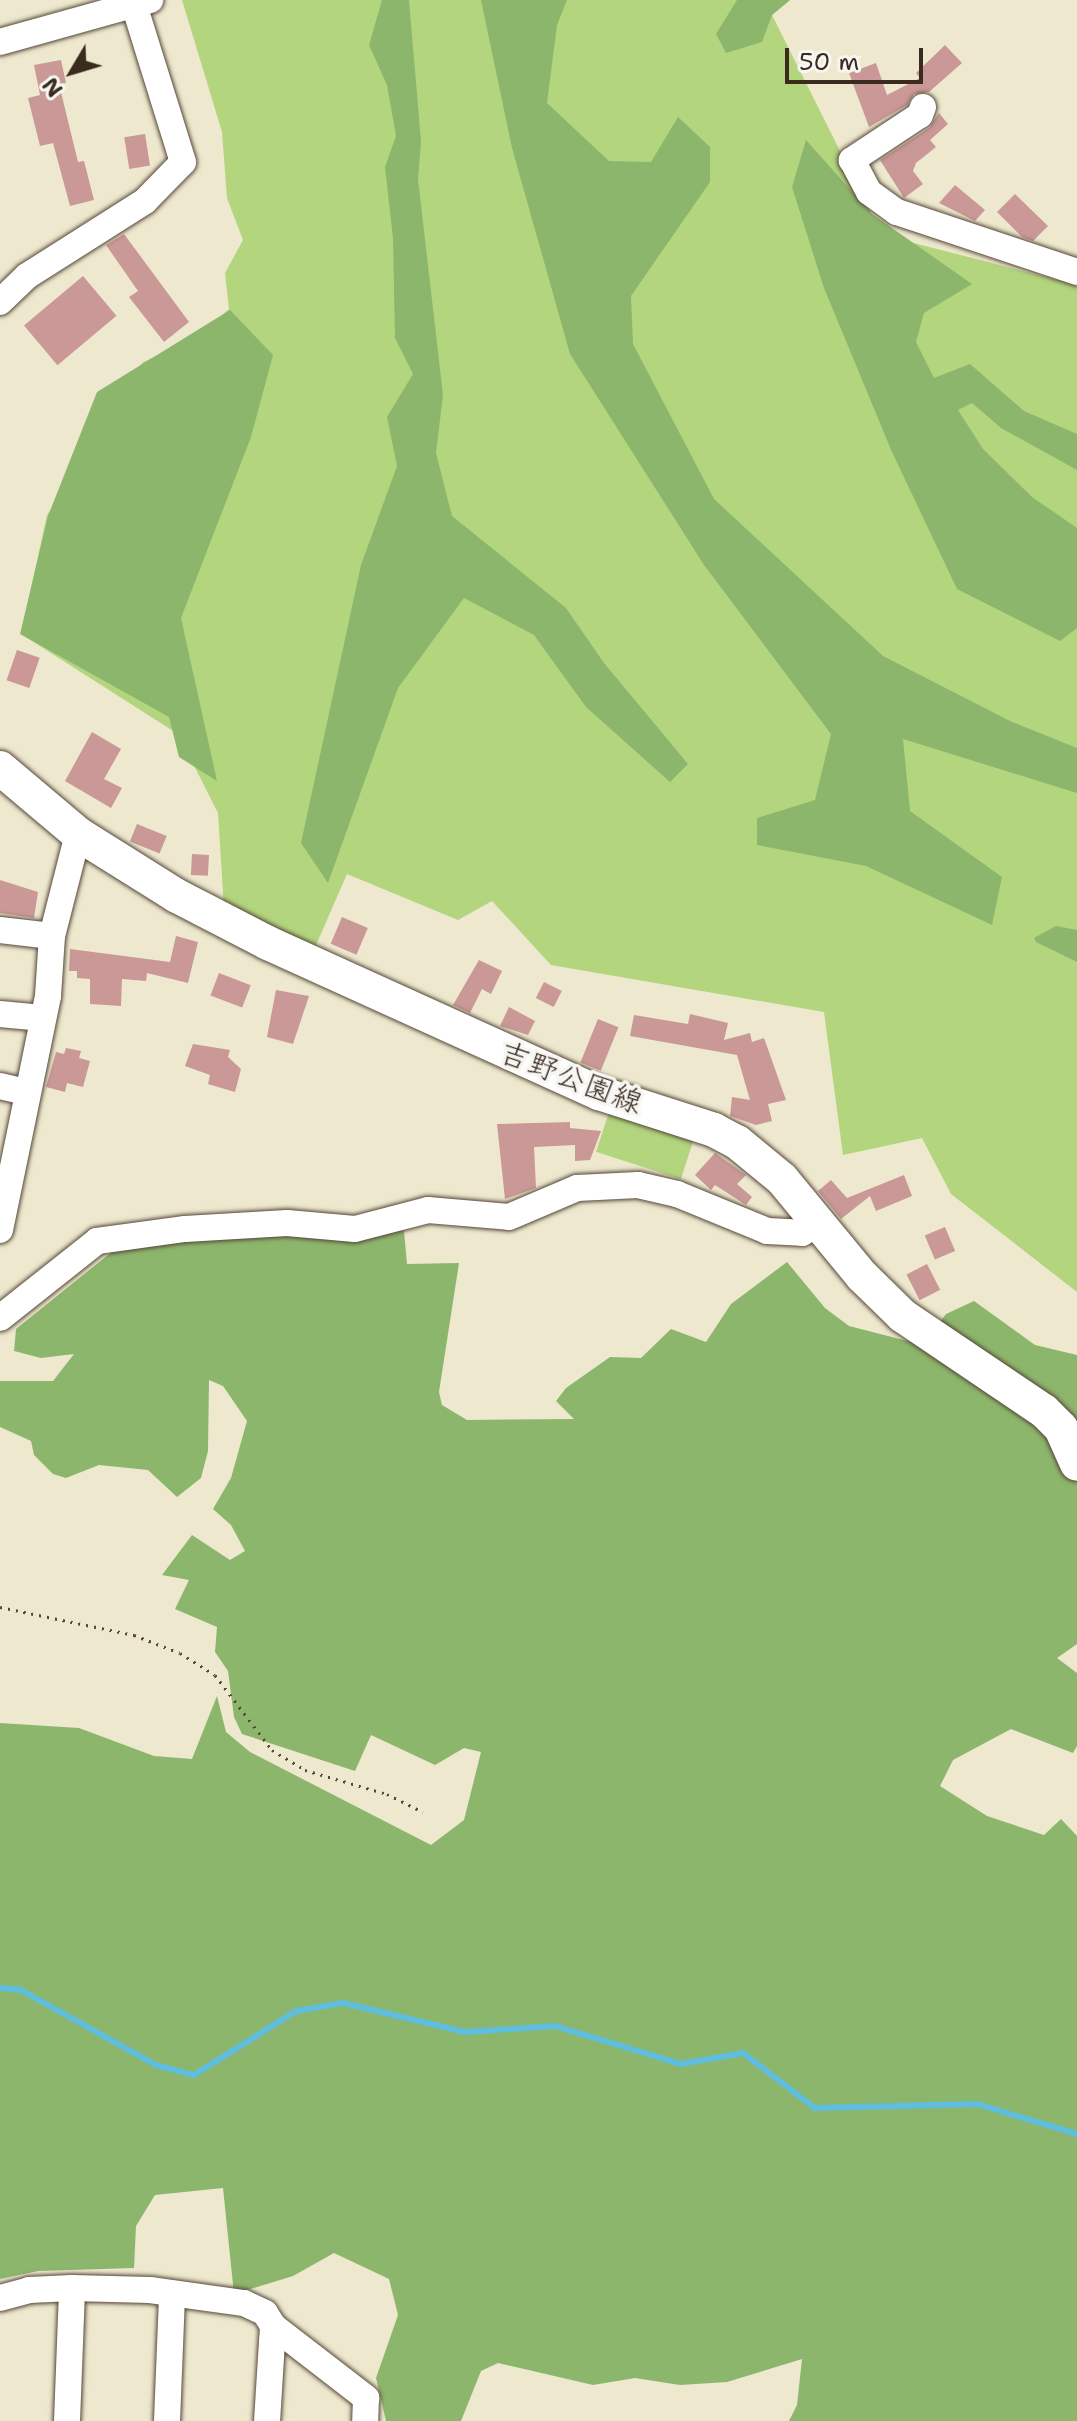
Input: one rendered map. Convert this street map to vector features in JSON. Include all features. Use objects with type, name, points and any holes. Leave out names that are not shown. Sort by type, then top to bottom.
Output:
[{"type":"main road","name":"吉野公園線","points":[[0,768],[78,834],[177,896],[437,1024],[599,1093],[714,1130],[757,1157],[820,1222],[862,1276],[903,1316],[1044,1411],[1061,1428],[1077,1464]]},
{"type":"street","points":[[0,42],[142,2],[183,162],[145,201],[27,276],[0,302]]},
{"type":"street","points":[[923,107],[920,115],[852,160],[869,192],[897,212],[1077,272]]},
{"type":"street","points":[[0,1230],[43,1018],[52,936],[78,834]]},
{"type":"street","points":[[0,930],[52,936]]},
{"type":"street","points":[[0,1014],[43,1018]]},
{"type":"street","points":[[0,1086],[27,1092]]},
{"type":"street","points":[[0,1318],[97,1241],[185,1229],[287,1223],[355,1229],[428,1210],[509,1217],[577,1188],[638,1185],[677,1194],[767,1231],[802,1233],[820,1222]]},
{"type":"street","points":[[67,2421],[72,2288]]},
{"type":"street","points":[[0,2298],[29,2290],[72,2288],[172,2294],[255,2306],[273,2326],[366,2398],[365,2421]]},
{"type":"street","points":[[167,2421],[172,2294]]},
{"type":"street","points":[[267,2421],[273,2326]]},
{"type":"path","points":[[0,1607],[134,1635],[180,1653],[215,1675],[272,1750],[305,1770],[387,1794],[423,1812]]},
{"type":"green space","points":[[182,0],[790,0],[772,15],[872,215],[906,241],[1077,285],[1077,1292],[951,1194],[922,1138],[843,1155],[824,1012],[551,965],[492,901],[458,920],[347,874],[313,952],[224,908],[218,813],[178,734],[21,634],[47,515],[95,445],[122,388],[143,362],[196,339],[229,309],[225,273],[243,240],[227,198],[222,132]]},
{"type":"green space","points":[[382,0],[409,0],[421,141],[418,179],[443,395],[436,453],[452,516],[566,608],[604,663],[688,764],[670,782],[586,707],[534,635],[464,598],[398,688],[328,883],[301,843],[361,565],[397,466],[387,417],[413,374],[395,338],[393,238],[385,167],[396,136],[387,85],[369,45]]},
{"type":"green space","points":[[481,0],[567,0],[557,25],[547,103],[609,161],[651,162],[678,117],[710,147],[710,182],[631,296],[633,344],[714,499],[883,656],[1010,721],[1077,748],[1077,793],[903,739],[910,811],[1002,877],[992,925],[866,866],[757,845],[757,818],[815,800],[831,734],[704,565],[570,354],[512,148]]},
{"type":"green space","points":[[737,0],[790,0],[772,15],[762,42],[726,53],[716,34]]},
{"type":"green space","points":[[806,140],[872,214],[972,284],[924,313],[916,342],[934,378],[970,364],[1024,411],[1077,434],[1077,470],[1001,428],[972,403],[958,410],[983,449],[1032,497],[1077,528],[1077,628],[1060,641],[957,589],[892,452],[824,288],[792,187]]},
{"type":"green space","points":[[230,310],[273,355],[251,437],[181,618],[217,781],[179,757],[169,717],[20,634],[48,516],[97,392]]},
{"type":"green space","points":[[1056,926],[1077,930],[1077,962],[1036,942],[1034,938]]},
{"type":"green space","points":[[610,1109],[695,1137],[681,1179],[596,1152]]},
{"type":"green space","points":[[404,1231],[407,1264],[459,1263],[439,1392],[442,1405],[467,1420],[574,1419],[556,1401],[566,1388],[610,1357],[641,1358],[671,1329],[706,1342],[731,1304],[787,1262],[825,1308],[849,1326],[923,1345],[946,1314],[974,1301],[1035,1345],[1077,1355],[1077,1644],[1057,1658],[1077,1673],[1077,1746],[1073,1753],[1011,1729],[953,1760],[940,1786],[987,1816],[1044,1835],[1061,1819],[1077,1836],[1077,2421],[789,2421],[797,2405],[802,2359],[727,2382],[680,2385],[635,2378],[593,2385],[498,2363],[481,2371],[461,2421],[386,2421],[376,2378],[398,2315],[389,2279],[334,2253],[293,2276],[234,2294],[223,2188],[155,2195],[136,2226],[134,2268],[38,2271],[0,2279],[0,1723],[79,1728],[154,1756],[192,1759],[217,1696],[226,1732],[250,1752],[431,1845],[464,1820],[481,1752],[464,1748],[435,1765],[371,1735],[355,1771],[242,1734],[234,1717],[228,1671],[215,1652],[217,1627],[175,1609],[189,1580],[162,1575],[192,1535],[230,1560],[245,1551],[231,1525],[213,1509],[231,1478],[247,1421],[223,1386],[209,1380],[208,1451],[201,1478],[177,1497],[148,1470],[99,1465],[66,1478],[53,1474],[34,1455],[31,1441],[0,1427],[0,1381],[53,1381],[74,1354],[41,1358],[14,1351],[16,1329],[118,1247],[190,1234]]},
{"type":"building","points":[[945,45],[962,63],[929,92],[914,94],[907,105],[869,127],[849,73],[876,63],[887,95],[920,78],[916,73]]},
{"type":"building","points":[[61,60],[66,83],[59,84],[78,162],[84,161],[94,200],[70,206],[53,143],[40,146],[28,98],[40,95],[34,65]]},
{"type":"building","points":[[939,113],[948,124],[930,140],[936,147],[916,163],[913,171],[923,184],[904,198],[880,160],[929,128]]},
{"type":"building","points":[[145,134],[150,166],[129,169],[124,137]]},
{"type":"building","points":[[955,185],[985,210],[975,221],[939,203]]},
{"type":"building","points":[[1015,194],[1048,226],[1033,241],[1022,237],[997,212]]},
{"type":"building","points":[[124,234],[189,322],[164,342],[129,297],[138,291],[106,245]]},
{"type":"building","points":[[83,276],[116,316],[57,365],[24,325]]},
{"type":"building","points":[[17,650],[40,658],[29,688],[7,680]]},
{"type":"building","points":[[92,732],[121,749],[104,779],[122,788],[111,808],[65,781]]},
{"type":"building","points":[[137,824],[167,836],[160,854],[130,842]]},
{"type":"building","points":[[192,854],[209,855],[208,876],[191,875]]},
{"type":"building","points":[[0,880],[38,892],[34,918],[0,913]]},
{"type":"building","points":[[342,917],[368,928],[356,955],[331,944]]},
{"type":"building","points":[[176,936],[198,942],[188,983],[147,973],[146,981],[122,979],[121,1006],[90,1004],[90,979],[77,978],[77,971],[69,971],[70,949],[170,962]]},
{"type":"building","points":[[479,960],[502,971],[491,994],[482,989],[470,1013],[453,1005]]},
{"type":"building","points":[[219,973],[251,985],[242,1008],[210,995]]},
{"type":"building","points":[[544,982],[562,991],[554,1007],[536,998]]},
{"type":"building","points":[[276,990],[309,996],[293,1044],[267,1037]]},
{"type":"building","points":[[509,1007],[535,1021],[528,1035],[500,1026]]},
{"type":"building","points":[[690,1014],[728,1023],[724,1040],[750,1033],[752,1042],[764,1038],[786,1100],[768,1104],[772,1121],[756,1125],[730,1116],[732,1097],[750,1100],[737,1055],[630,1036],[634,1015],[688,1024]]},
{"type":"building","points":[[598,1019],[618,1027],[601,1071],[580,1063]]},
{"type":"building","points":[[193,1044],[230,1050],[228,1057],[241,1069],[235,1092],[208,1084],[210,1075],[185,1066]]},
{"type":"building","points":[[66,1048],[81,1051],[79,1058],[90,1061],[83,1087],[67,1083],[65,1092],[46,1087],[56,1052],[64,1054]]},
{"type":"building","points":[[570,1122],[570,1128],[601,1131],[590,1160],[575,1161],[575,1145],[534,1147],[536,1188],[505,1199],[497,1124]]},
{"type":"building","points":[[715,1153],[746,1175],[737,1184],[752,1197],[746,1205],[715,1185],[711,1190],[695,1175]]},
{"type":"building","points":[[904,1175],[912,1196],[876,1211],[870,1196],[841,1219],[818,1191],[831,1180],[847,1198]]},
{"type":"building","points":[[945,1227],[955,1251],[935,1260],[925,1236]]},
{"type":"building","points":[[927,1264],[940,1290],[920,1300],[907,1274]]},
{"type":"waterway","points":[[0,1988],[21,1990],[156,2065],[194,2075],[296,2011],[343,2003],[465,2032],[555,2026],[681,2064],[743,2053],[815,2108],[977,2104],[1077,2134]]}]
